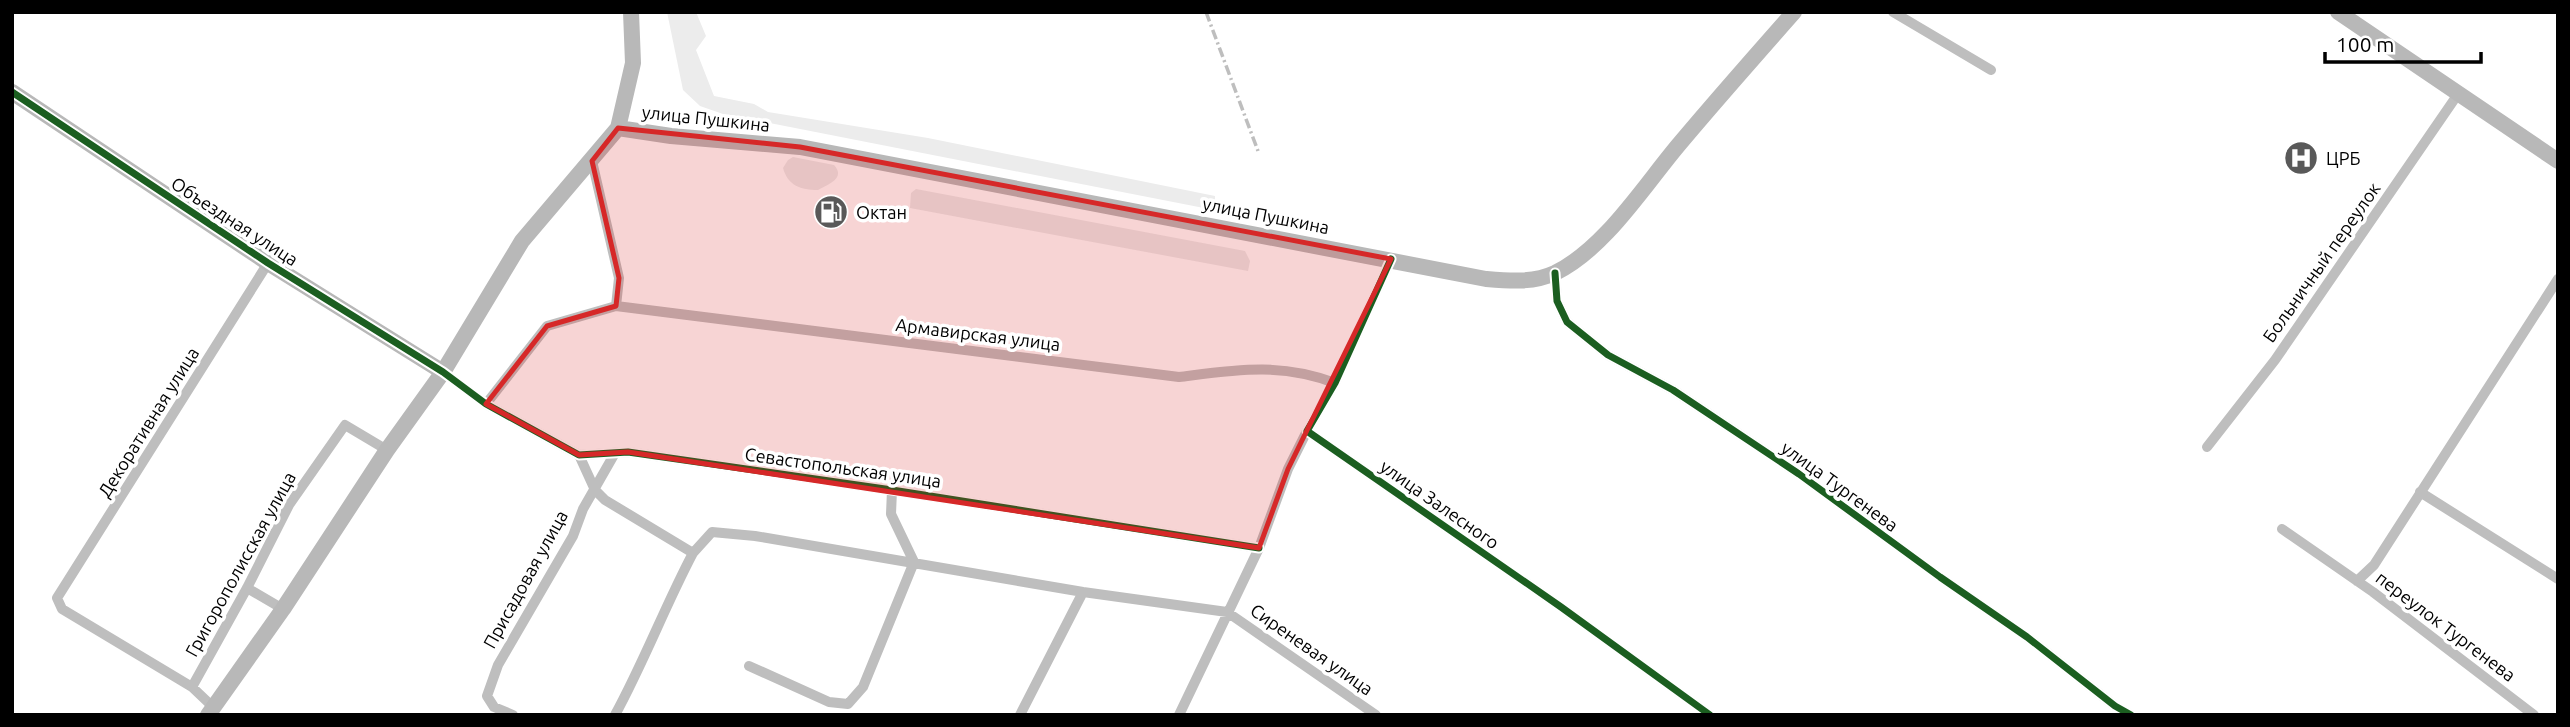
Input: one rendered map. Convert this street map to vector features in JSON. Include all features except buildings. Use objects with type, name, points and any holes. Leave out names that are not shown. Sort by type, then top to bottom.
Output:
[{"type":"main road","points":[[211,711],[387,450],[443,372],[522,241],[618,128],[633,62],[631,12]]},
{"type":"main road","name":"улица Пушкина","points":[[618,128],[671,136],[800,147],[1486,279],[1521,282],[1555,273],[1577,259],[1602,236],[1794,12]]},
{"type":"main road","points":[[2338,12],[2558,162]]},
{"type":"main road","name":"Объездная улица","points":[[12,92],[268,264],[443,372]]},
{"type":"street","points":[[1893,12],[1991,70]]},
{"type":"street","name":"Больничный переулок","points":[[2207,447],[2275,360],[2458,94]]},
{"type":"street","points":[[592,161],[619,278],[616,306]]},
{"type":"street","points":[[1179,715],[1259,548],[1288,469],[1335,383],[1391,259]]},
{"type":"street","name":"Декоративная улица","points":[[57,598],[268,264]]},
{"type":"street","name":"улица Тургенева","points":[[1555,273],[1557,302],[1567,322],[1608,355],[1673,390],[1799,474],[1940,577],[2028,637],[2115,706],[2131,715]]},
{"type":"street","name":"переулок Тургенева","points":[[2534,715],[2357,582],[2374,565],[2558,279]]},
{"type":"street","name":"Армавирская улица","points":[[486,404],[547,326],[616,306],[1179,377],[1257,368],[1316,376],[1335,383]]},
{"type":"street","points":[[443,372],[486,404],[579,455],[595,490],[605,500],[694,553]]},
{"type":"street","name":"Григорополисская улица","points":[[192,687],[289,505],[345,425],[387,450]]},
{"type":"street","name":"улица Залесного","points":[[1307,431],[1561,607],[1710,715]]},
{"type":"street","name":"Севастопольская улица","points":[[579,455],[628,452],[892,490],[1259,548]]},
{"type":"street","name":"Присадовая улица","points":[[513,715],[494,707],[487,696],[498,665],[573,536],[583,509],[615,453]]},
{"type":"street","points":[[749,666],[829,702],[848,704],[863,687],[914,562],[891,514],[892,490]]},
{"type":"street","points":[[2420,492],[2558,579]]},
{"type":"street","points":[[2282,529],[2357,582]]},
{"type":"street","points":[[615,715],[651,647],[671,593],[694,553],[712,533],[755,536],[1083,592],[1227,612]]},
{"type":"street","points":[[247,588],[282,609]]},
{"type":"street","points":[[1020,715],[1083,592]]},
{"type":"street","name":"Григорополисская улица","points":[[57,598],[62,609],[192,687],[211,711]]},
{"type":"street","name":"Сиреневая улица","points":[[1227,612],[1377,715]]},
{"type":"highlighted area","points":[[618,128],[800,147],[1391,259],[1288,469],[1259,548],[628,452],[579,455],[486,404],[547,326],[616,306],[619,278],[592,161]]},
{"type":"shaded area","points":[[667,12],[696,12],[706,36],[696,50],[714,96],[754,104],[768,112],[928,138],[1215,196],[1215,208],[1209,209],[723,114],[700,106],[683,90]]},
{"type":"shaded area","points":[[793,157],[834,165],[837,177],[818,190],[796,186],[788,179],[783,168]]},
{"type":"shaded area","points":[[916,189],[1245,251],[1250,261],[1248,271],[910,208],[911,193]]},
{"type":"railway","points":[[1206,12],[1258,151]]},
{"type":"cycle path","points":[[12,92],[268,263],[443,372],[486,404],[579,455],[628,452],[892,490],[1259,548]]},
{"type":"cycle path","points":[[1391,259],[1335,383],[1307,431],[1561,607],[1710,715]]},
{"type":"cycle path","points":[[1555,273],[1557,301],[1567,322],[1608,355],[1673,390],[1799,474],[2027,637],[2115,706],[2131,715]]},
{"type":"place","name":"ЦРБ","points":[[2301,158]]},
{"type":"place","name":"Октан","points":[[831,212]]}]
